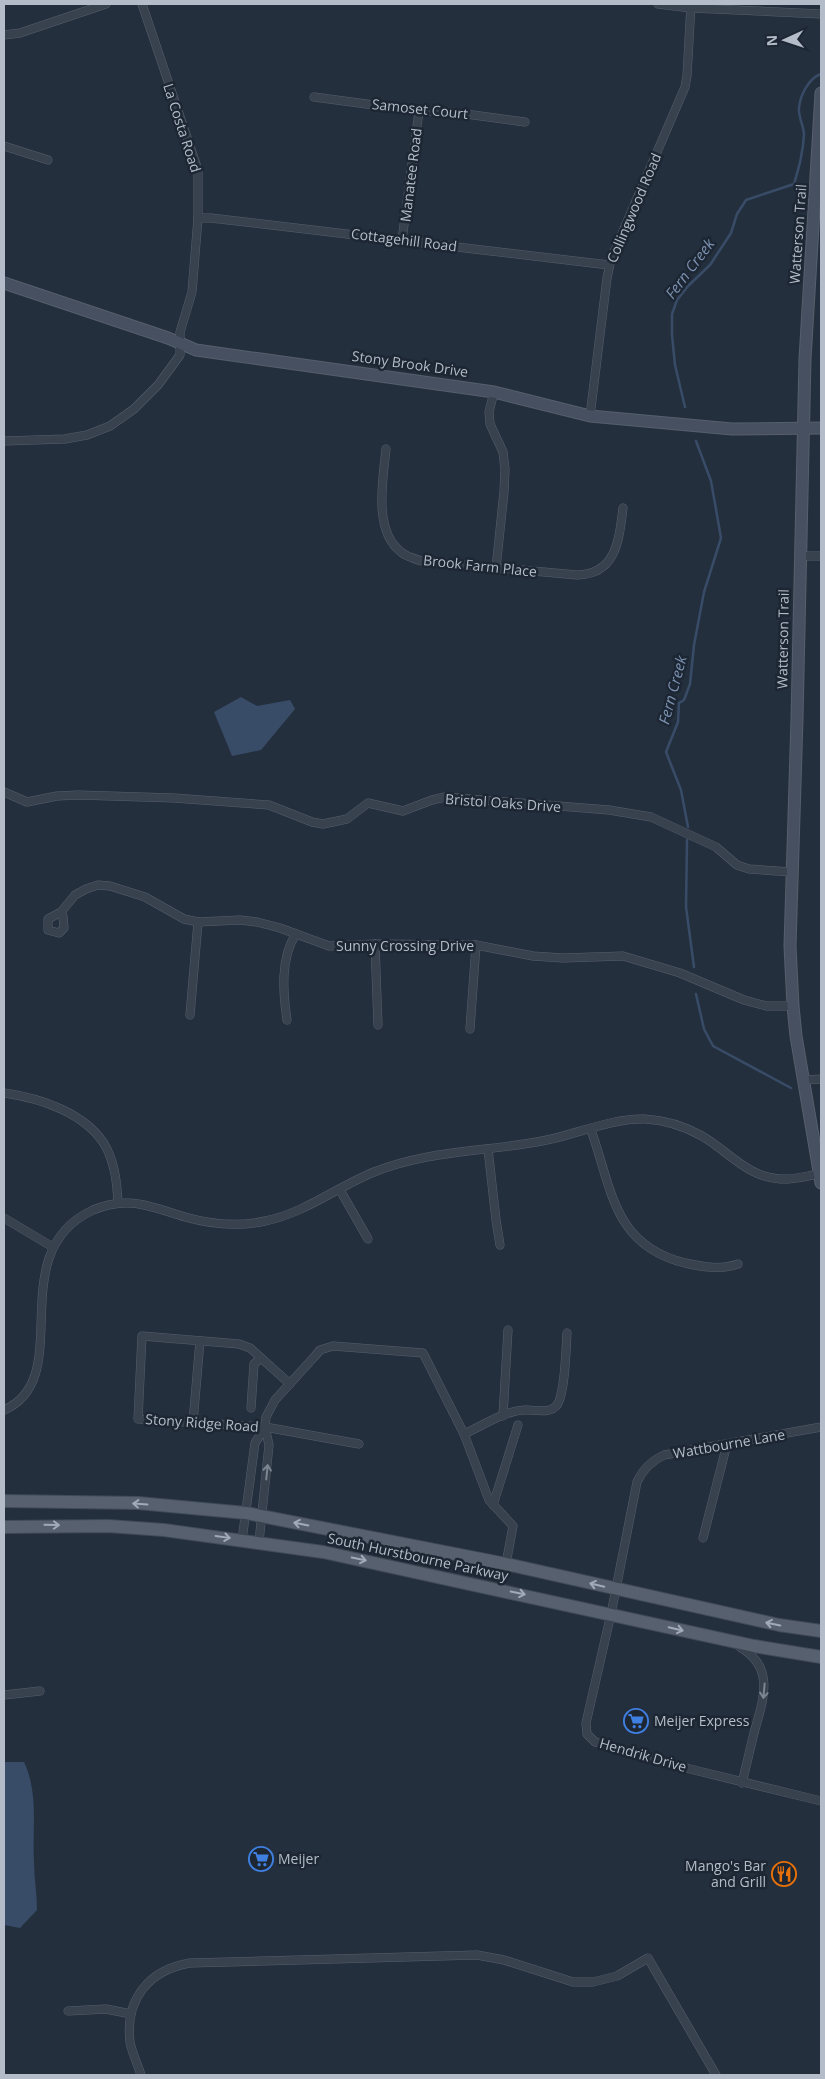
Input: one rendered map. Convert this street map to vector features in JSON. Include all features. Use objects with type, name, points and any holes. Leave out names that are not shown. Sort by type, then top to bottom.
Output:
[{"type":"main road","name":"Watterson Trail","points":[[820,1179],[792,1006],[790,946],[802,427],[821,93]]},
{"type":"main road","name":"Stony Brook Drive","points":[[4,283],[168,338],[196,350],[494,392],[590,416],[732,429],[821,428]]},
{"type":"main road","name":"South Hurstbourne Parkway","points":[[4,1501],[138,1503],[246,1513],[506,1564],[779,1625],[821,1632]]},
{"type":"main road","name":"South Hurstbourne Parkway","points":[[4,1526],[108,1526],[164,1530],[259,1542],[332,1554],[730,1640],[821,1657]]},
{"type":"street","points":[[4,35],[20,33],[106,4]]},
{"type":"street","name":"La Costa Road","points":[[4,441],[65,439],[87,435],[110,426],[134,409],[164,378],[180,355],[180,332],[192,292],[198,218],[198,170],[142,4]]},
{"type":"street","points":[[658,4],[821,14]]},
{"type":"street","name":"Collingwood Road","points":[[590,416],[609,264],[685,86],[691,6]]},
{"type":"street","name":"Samoset Court","points":[[314,97],[419,111],[451,112],[526,122]]},
{"type":"street","name":"Manatee Road","points":[[402,240],[419,111]]},
{"type":"street","points":[[4,146],[48,160]]},
{"type":"street","name":"Cottagehill Road","points":[[198,218],[609,264]]},
{"type":"street","points":[[494,392],[489,412],[490,424],[498,437],[503,452],[505,469],[496,568]]},
{"type":"street","name":"Brook Farm Place","points":[[386,449],[381,504],[390,541],[400,552],[422,561],[578,575],[594,574],[602,570],[612,555],[617,543],[623,508]]},
{"type":"street","points":[[800,556],[821,556]]},
{"type":"street","name":"Bristol Oaks Drive","points":[[4,792],[27,802],[57,796],[78,795],[174,798],[269,805],[312,822],[323,824],[347,819],[368,803],[404,811],[432,800],[446,798],[609,810],[651,817],[716,847],[737,865],[764,871],[792,872]]},
{"type":"street","name":"Sunny Crossing Drive","points":[[61,912],[75,895],[86,889],[110,886],[130,891],[172,914],[198,922],[240,920],[257,922],[329,946],[375,944],[476,946],[533,956],[563,958],[623,956],[680,973],[744,1000],[766,1006],[792,1006]]},
{"type":"street","points":[[190,1015],[198,922]]},
{"type":"street","points":[[286,1020],[283,984],[286,964],[296,934]]},
{"type":"street","points":[[375,944],[378,1024]]},
{"type":"street","points":[[470,1029],[476,946]]},
{"type":"street","points":[[804,1080],[821,1079]]},
{"type":"street","points":[[4,1093],[54,1106],[67,1112],[90,1128],[105,1146],[111,1159],[116,1178],[118,1203]]},
{"type":"street","points":[[4,1410],[15,1404],[26,1394],[36,1371],[39,1280],[43,1263],[51,1246],[62,1232],[84,1215],[118,1203],[134,1202],[211,1222],[252,1223],[293,1213],[374,1172],[411,1160],[439,1153],[488,1149],[543,1141],[618,1122],[638,1119],[668,1122],[703,1137],[745,1168],[764,1176],[785,1179],[820,1179]]},
{"type":"street","points":[[591,1130],[615,1204],[635,1237],[650,1250],[676,1260],[707,1267],[722,1268],[738,1264]]},
{"type":"street","points":[[488,1149],[500,1245]]},
{"type":"street","points":[[340,1190],[368,1239]]},
{"type":"street","points":[[4,1218],[51,1246]]},
{"type":"street","points":[[503,1416],[508,1330]]},
{"type":"street","points":[[464,1434],[503,1416],[523,1410],[549,1411],[556,1406],[561,1395],[567,1333]]},
{"type":"street","name":"Stony Ridge Road","points":[[290,1384],[250,1348],[239,1344],[142,1336],[138,1419],[265,1427],[359,1444]]},
{"type":"street","points":[[193,1422],[200,1341]]},
{"type":"street","points":[[259,1542],[269,1445],[265,1427],[266,1417],[275,1400],[320,1350],[327,1347],[424,1353],[464,1434],[489,1500],[513,1526],[506,1564]]},
{"type":"street","points":[[251,1408],[254,1364],[261,1358]]},
{"type":"street","points":[[493,1505],[518,1425]]},
{"type":"street","points":[[242,1540],[255,1443],[265,1427]]},
{"type":"street","name":"Wattbourne Lane","points":[[611,1614],[637,1482],[648,1465],[664,1456],[821,1427]]},
{"type":"street","points":[[703,1538],[727,1444]]},
{"type":"street","name":"Hendrik Drive","points":[[611,1614],[586,1723],[590,1738],[595,1742],[742,1783],[821,1801]]},
{"type":"street","points":[[730,1640],[751,1653],[761,1667],[765,1682],[763,1699],[742,1783]]},
{"type":"street","points":[[4,1695],[40,1691]]},
{"type":"street","points":[[141,2075],[130,2044],[129,2021],[135,2000],[150,1979],[173,1966],[190,1963],[477,1955],[504,1960],[573,1982],[593,1982],[616,1976],[648,1958],[716,2075]]},
{"type":"street","points":[[68,2011],[106,2009],[131,2014]]},
{"type":"water","points":[[241,697],[257,706],[290,700],[295,709],[261,750],[232,756],[214,712]]},
{"type":"water","points":[[4,1762],[24,1762],[32,1786],[37,1910],[20,1928],[4,1925]]},
{"type":"waterway","name":"Fern Creek","points":[[685,407],[675,365],[672,335],[672,314],[677,300],[688,286],[710,265],[731,233],[737,214],[746,200],[794,184],[802,154],[804,135],[799,115],[800,103],[809,83],[821,74]]},
{"type":"waterway","name":"Fern Creek","points":[[688,827],[681,790],[666,752],[678,722],[679,703],[684,700],[690,684],[694,645],[704,592],[721,538],[711,481],[696,441]]},
{"type":"waterway","name":"Fern Creek","points":[[687,840],[686,907],[694,967]]},
{"type":"waterway","name":"Fern Creek","points":[[696,994],[704,1029],[713,1046],[791,1088]]},
{"type":"place","name":"Meijer Express","points":[[636,1721]]},
{"type":"place","name":"Meijer","points":[[261,1859]]},
{"type":"place","name":"Mango's Bar and Grill","points":[[784,1874]]}]
